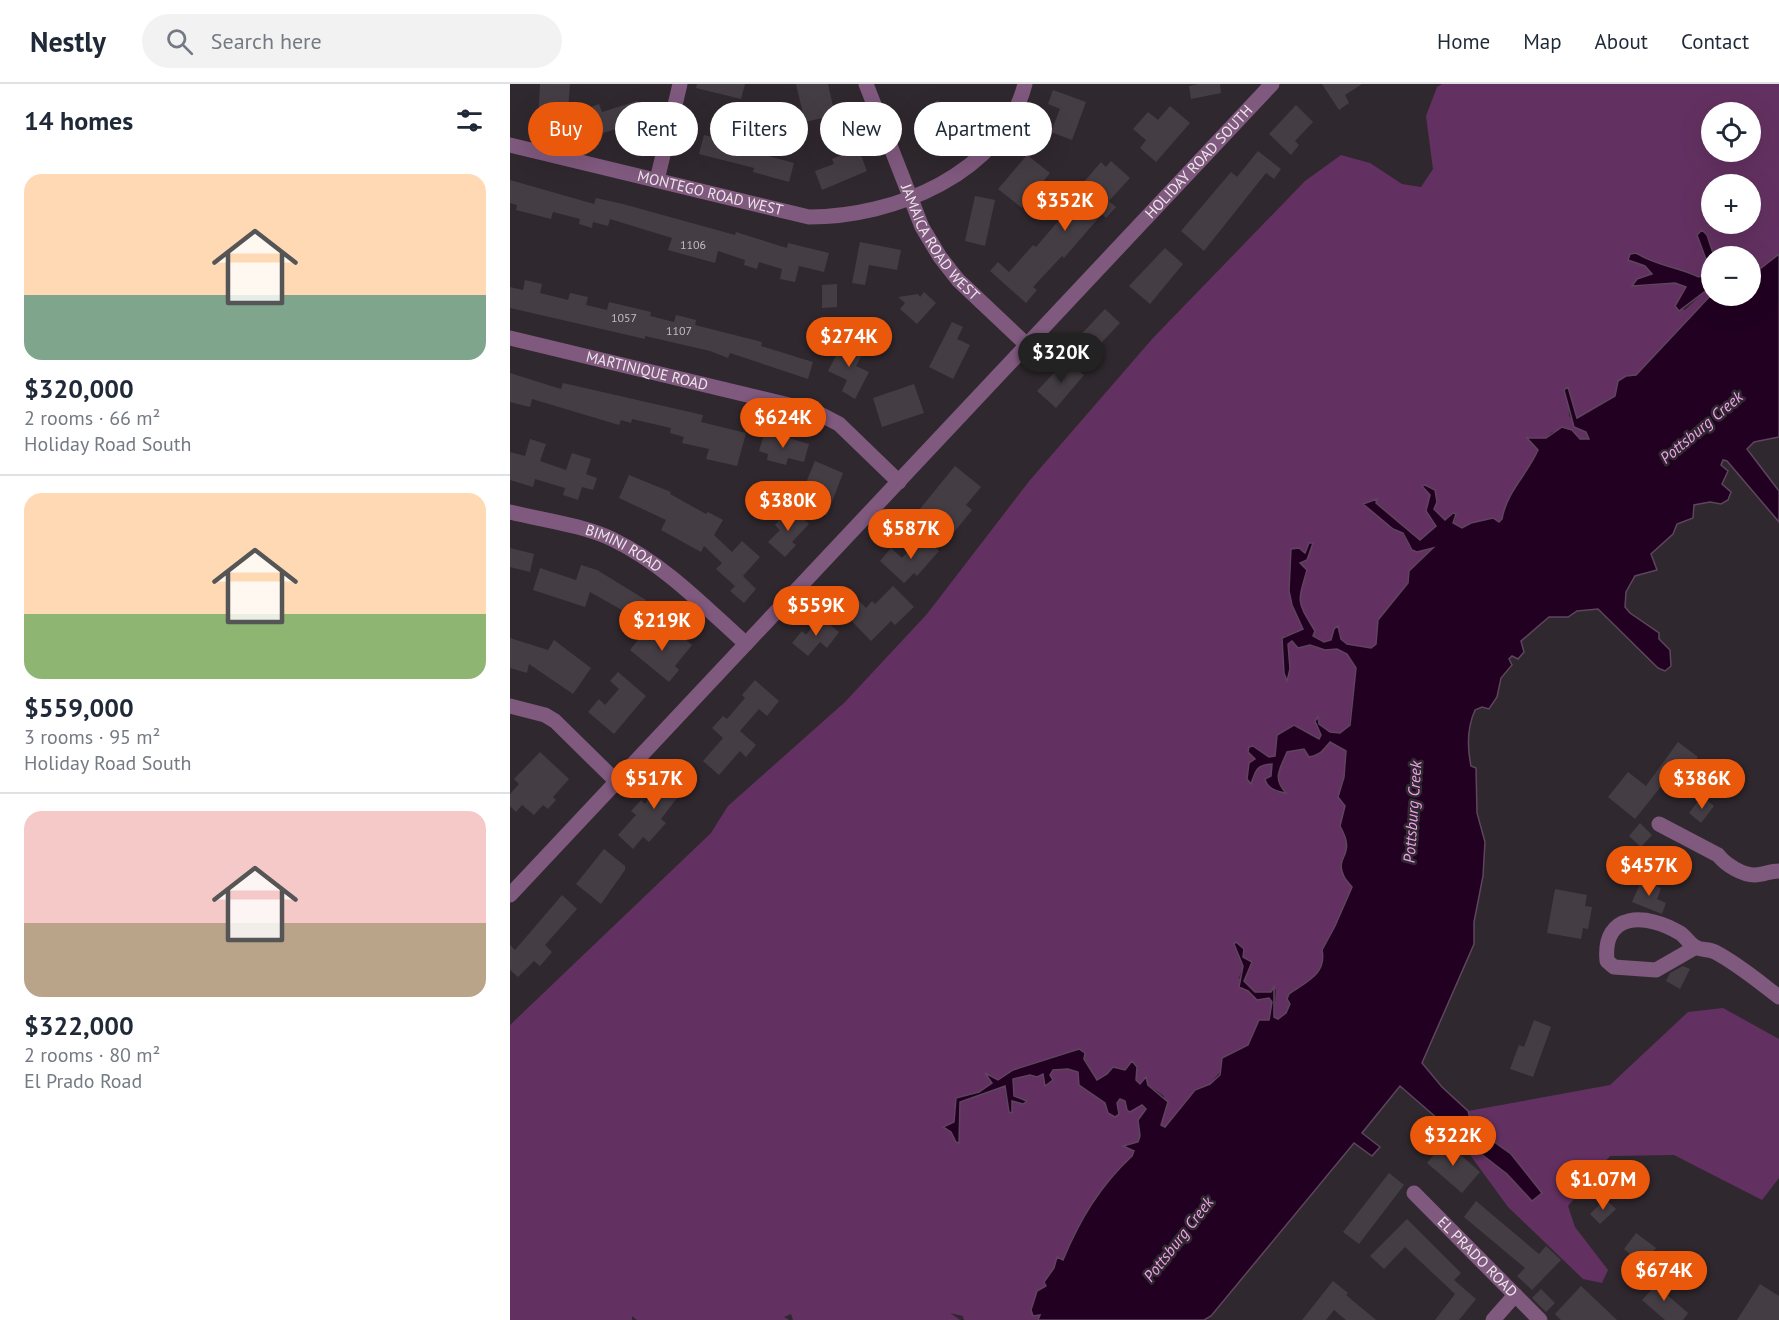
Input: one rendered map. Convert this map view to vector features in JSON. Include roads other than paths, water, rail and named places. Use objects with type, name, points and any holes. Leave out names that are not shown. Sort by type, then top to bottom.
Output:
[{"type":"street","points":[[657,180],[680,84]]},
{"type":"street","name":"JAMAICA ROAD WEST","points":[[866,84],[922,227],[958,280],[1028,346]]},
{"type":"street","name":"MONTEGO ROAD WEST","points":[[510,145],[809,216],[854,214],[911,196],[952,176],[984,154],[1010,122],[1025,84]]},
{"type":"street","name":"HOLIDAY ROAD SOUTH","points":[[510,895],[1272,84]]},
{"type":"street","name":"MARTINIQUE ROAD","points":[[510,338],[814,411],[839,424],[899,482]]},
{"type":"street","name":"BIMINI ROAD","points":[[510,513],[610,538],[641,555],[665,572],[746,644]]},
{"type":"street","points":[[510,706],[545,715],[555,721],[617,782]]},
{"type":"street","points":[[1659,824],[1718,855],[1724,863],[1735,869],[1755,875],[1768,871],[1779,871]]},
{"type":"street","points":[[1696,947],[1656,970],[1614,967],[1606,961],[1609,938],[1615,926],[1621,921],[1653,923],[1680,933],[1696,947],[1713,950],[1779,997]]},
{"type":"street","name":"EL PRADO ROAD","points":[[1414,1193],[1540,1320]]},
{"type":"street","points":[[1493,1320],[1515,1295]]},
{"type":"water","points":[[1701,231],[1701,234],[1706,234],[1711,246],[1701,246],[1697,235]]},
{"type":"water","points":[[1636,253],[1701,276],[1701,294],[1679,311],[1675,306],[1686,287],[1675,283],[1632,286],[1637,279],[1652,274],[1645,266],[1628,260],[1630,254]]},
{"type":"water","name":"Pottsburg Creek","points":[[1779,254],[1779,437],[1754,442],[1747,449],[1779,491],[1779,522],[1727,461],[1723,460],[1721,465],[1728,471],[1722,484],[1731,492],[1728,500],[1721,504],[1710,502],[1694,505],[1693,518],[1677,524],[1673,534],[1651,554],[1657,570],[1635,576],[1626,592],[1625,607],[1659,633],[1659,639],[1670,650],[1671,666],[1665,671],[1658,668],[1598,609],[1577,611],[1568,617],[1549,617],[1521,641],[1524,652],[1518,659],[1512,656],[1509,659],[1512,665],[1501,678],[1497,697],[1489,709],[1482,707],[1475,710],[1470,724],[1469,752],[1471,766],[1476,768],[1477,813],[1485,842],[1483,876],[1474,922],[1474,944],[1422,1063],[1442,1087],[1468,1111],[1472,1126],[1511,1154],[1542,1193],[1532,1201],[1507,1174],[1454,1133],[1400,1086],[1362,1133],[1380,1147],[1372,1156],[1354,1143],[1211,1316],[1204,1320],[1038,1320],[1040,1315],[1033,1316],[1031,1310],[1037,1291],[1046,1286],[1044,1282],[1054,1268],[1057,1257],[1063,1260],[1076,1231],[1101,1191],[1132,1156],[1134,1151],[1123,1146],[1138,1142],[1140,1136],[1138,1120],[1146,1109],[1142,1105],[1130,1112],[1127,1110],[1125,1101],[1120,1099],[1117,1103],[1119,1114],[1115,1117],[1108,1113],[1105,1103],[1079,1085],[1078,1072],[1068,1069],[1053,1070],[1050,1075],[1053,1080],[1045,1086],[1043,1074],[1037,1077],[1030,1075],[1013,1079],[1014,1096],[1027,1101],[1023,1104],[1012,1101],[1012,1113],[1009,1112],[1005,1086],[960,1102],[959,1143],[956,1142],[951,1132],[943,1127],[954,1122],[956,1098],[979,1092],[992,1083],[985,1073],[998,1080],[1013,1070],[1079,1049],[1085,1053],[1084,1059],[1097,1080],[1113,1067],[1125,1070],[1132,1061],[1137,1067],[1136,1080],[1140,1084],[1146,1077],[1148,1085],[1168,1102],[1161,1125],[1165,1127],[1195,1090],[1210,1084],[1220,1075],[1222,1058],[1248,1045],[1259,1020],[1269,1020],[1272,1002],[1269,998],[1257,1000],[1248,991],[1239,987],[1243,966],[1234,944],[1236,942],[1244,949],[1243,957],[1252,962],[1244,981],[1255,992],[1271,992],[1274,987],[1274,1017],[1278,1019],[1286,1013],[1290,1004],[1287,999],[1289,994],[1318,971],[1323,958],[1322,950],[1352,887],[1344,878],[1341,868],[1347,843],[1340,826],[1345,806],[1338,797],[1344,777],[1346,751],[1330,742],[1321,752],[1309,757],[1304,749],[1287,752],[1278,778],[1286,793],[1273,789],[1266,782],[1265,779],[1271,776],[1272,764],[1257,769],[1251,784],[1247,779],[1249,763],[1255,759],[1248,752],[1249,747],[1253,746],[1269,757],[1275,756],[1277,735],[1294,725],[1319,739],[1321,735],[1315,721],[1318,717],[1319,724],[1330,732],[1340,733],[1350,725],[1356,668],[1347,654],[1337,649],[1325,650],[1310,645],[1298,648],[1292,641],[1288,644],[1290,669],[1287,681],[1284,673],[1282,638],[1303,629],[1292,605],[1289,591],[1291,549],[1299,548],[1305,553],[1309,543],[1313,543],[1307,560],[1300,563],[1307,570],[1300,602],[1315,631],[1313,636],[1324,642],[1331,640],[1334,629],[1338,626],[1341,639],[1347,644],[1371,648],[1376,644],[1378,620],[1408,583],[1409,571],[1433,548],[1417,552],[1412,550],[1403,533],[1393,529],[1363,504],[1377,499],[1376,503],[1420,540],[1436,526],[1426,511],[1430,495],[1422,486],[1425,485],[1435,490],[1437,502],[1434,509],[1445,520],[1453,513],[1456,514],[1453,523],[1462,528],[1471,523],[1493,518],[1499,522],[1508,500],[1538,450],[1527,438],[1546,438],[1562,427],[1572,430],[1580,439],[1589,439],[1586,432],[1574,427],[1564,390],[1568,387],[1577,418],[1615,396],[1618,381],[1626,376],[1636,375],[1701,306],[1761,306],[1761,268]]}]
